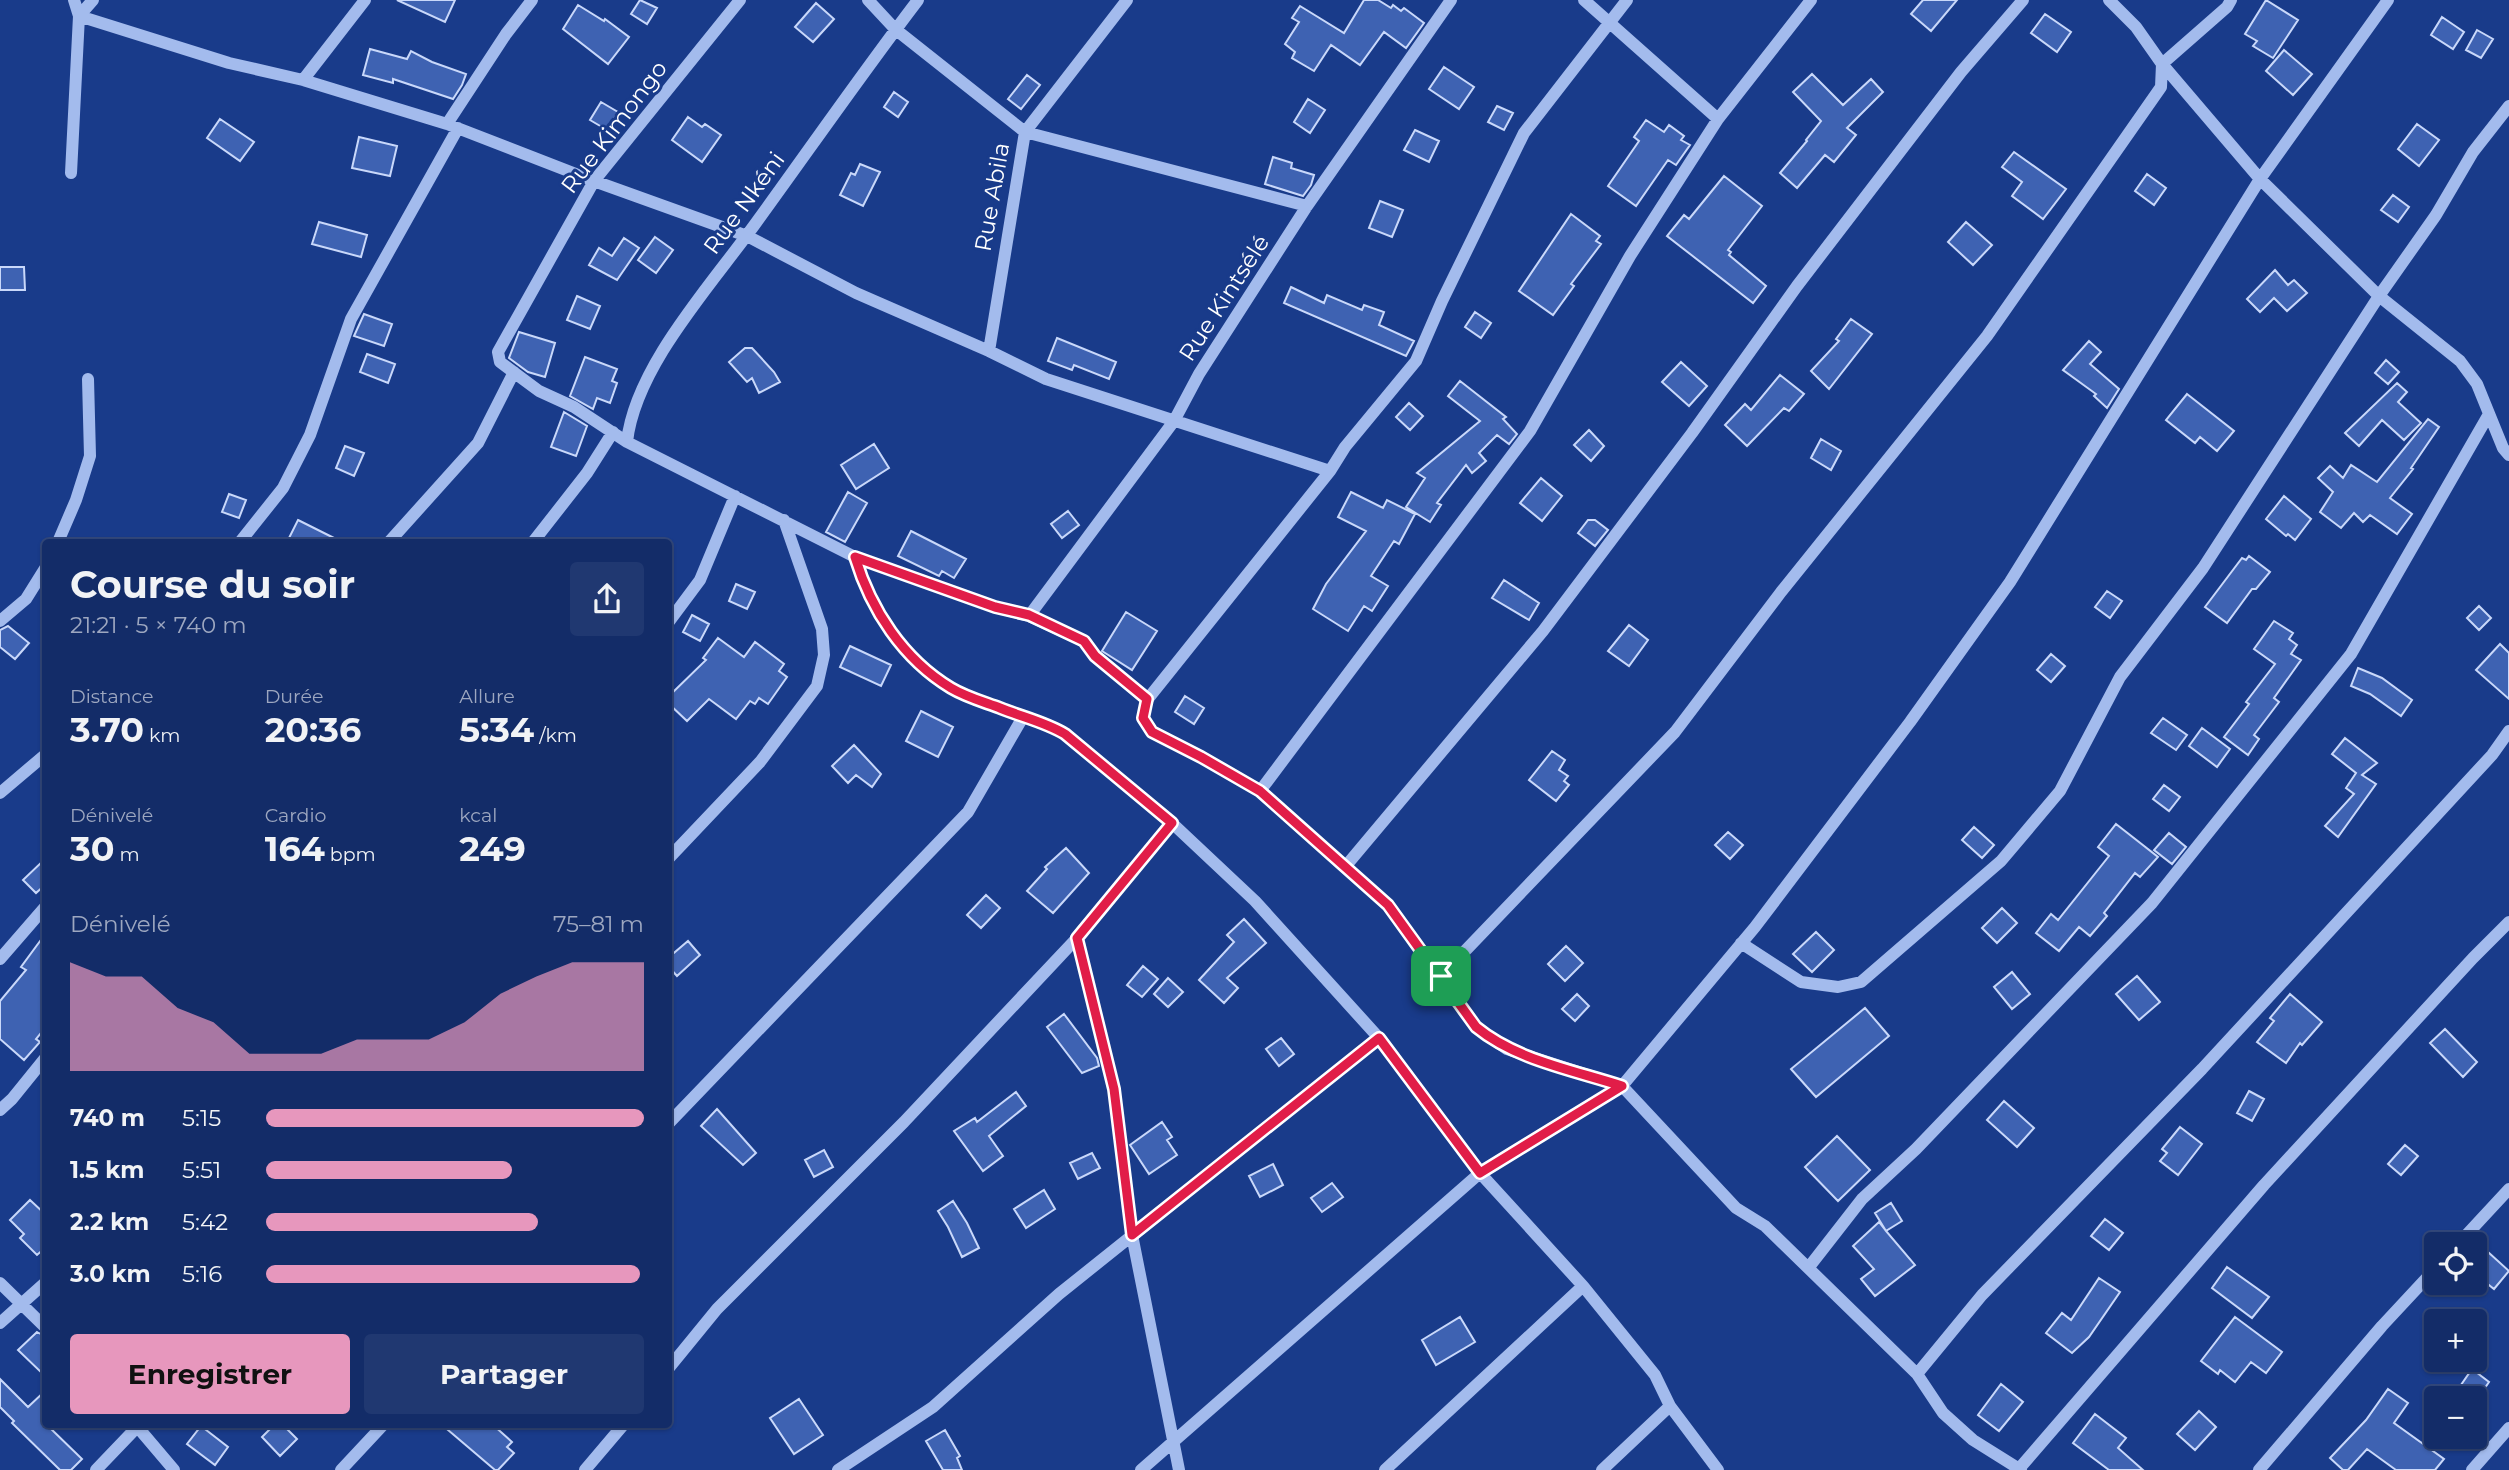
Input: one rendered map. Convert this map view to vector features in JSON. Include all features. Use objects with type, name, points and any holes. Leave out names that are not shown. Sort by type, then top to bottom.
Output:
[{"type":"street","points":[[71,173],[79,16],[74,0]]},
{"type":"street","points":[[79,16],[93,0]]},
{"type":"street","points":[[303,80],[365,0]]},
{"type":"street","points":[[242,539],[283,488],[310,435],[351,319],[453,126],[506,34],[533,0]]},
{"type":"street","name":"Rue Kimongo","points":[[514,372],[500,362],[498,352],[594,181],[740,0]]},
{"type":"street","points":[[868,0],[895,30],[1025,132],[1307,206]]},
{"type":"street","name":"Rue Nkéni","points":[[627,442],[643,384],[698,299],[747,236],[918,0]]},
{"type":"street","name":"Rue Abila","points":[[989,351],[1025,132],[1127,0]]},
{"type":"street","name":"Rue Kintsélé","points":[[1029,615],[1174,421],[1199,374],[1307,206],[1451,0]]},
{"type":"street","points":[[1584,0],[1718,119]]},
{"type":"street","points":[[1627,0],[1524,133],[1442,301],[1416,361],[1147,699],[1143,718],[1152,732],[1260,791],[1388,905],[1476,1027],[1489,1038],[1507,1049],[1622,1086],[1736,1208],[1765,1226],[1917,1374],[1943,1413],[1973,1440],[2020,1470],[2264,1185],[2509,922]]},
{"type":"street","points":[[1260,791],[1530,431],[1630,256],[1718,119],[1811,0]]},
{"type":"street","points":[[1345,866],[1543,631],[1838,233],[1961,72],[2023,0]]},
{"type":"street","points":[[2109,0],[2136,27],[2162,64],[2260,179],[2379,296],[2460,361],[2477,384],[2503,448],[2509,455]]},
{"type":"street","points":[[1441,976],[1675,732],[1782,592],[1987,336],[2161,88],[2162,64],[2227,7],[2231,0]]},
{"type":"street","points":[[1141,1470],[1480,1173],[1622,1086],[1741,943],[1910,722],[2010,582],[2260,179],[2388,0]]},
{"type":"street","points":[[79,16],[229,63],[303,80],[453,126],[594,181],[747,236],[856,293],[1046,379],[1330,471]]},
{"type":"street","points":[[1741,943],[1801,982],[1838,987],[1861,982],[2001,861],[2060,791],[2120,677],[2203,568],[2379,296],[2436,215],[2473,152],[2509,106]]},
{"type":"street","points":[[392,539],[478,443],[514,372],[539,391],[574,407],[627,442],[855,557],[995,607],[1029,615],[1084,641],[1095,656],[1147,699]]},
{"type":"street","points":[[59,539],[76,500],[90,456],[88,379]]},
{"type":"street","points":[[1809,1267],[1862,1199],[1916,1149],[2151,903],[2351,654],[2489,414]]},
{"type":"street","points":[[535,539],[587,473],[612,432]]},
{"type":"street","points":[[672,618],[700,580],[735,496]]},
{"type":"street","points":[[672,855],[760,762],[817,686],[824,655],[822,629],[784,520]]},
{"type":"street","points":[[855,557],[863,582],[885,625],[917,663],[952,689],[1050,725],[1065,734],[1172,823],[1255,901],[1379,1038],[1480,1173],[1583,1286],[1655,1375],[1670,1406],[1718,1470]]},
{"type":"street","points":[[0,621],[26,599],[42,573]]},
{"type":"street","points":[[672,1120],[968,812],[1023,717]]},
{"type":"street","points":[[1917,1374],[1982,1295],[2202,1069],[2492,755],[2509,731]]},
{"type":"street","points":[[0,793],[42,757]]},
{"type":"street","points":[[672,1364],[717,1309],[904,1122],[1077,938],[1172,823]]},
{"type":"street","points":[[0,959],[42,911]]},
{"type":"street","points":[[1077,938],[1114,1089],[1132,1235],[1178,1470]]},
{"type":"street","points":[[838,1470],[933,1407],[1059,1294],[1379,1038]]},
{"type":"street","points":[[0,1110],[42,1062]]},
{"type":"street","points":[[2469,1232],[2509,1189]]},
{"type":"street","points":[[2259,1470],[2424,1281]]},
{"type":"street","points":[[0,1283],[42,1324]]},
{"type":"street","points":[[0,1323],[42,1286]]},
{"type":"street","points":[[1385,1470],[1583,1286]]},
{"type":"street","points":[[1602,1470],[1670,1406]]},
{"type":"street","points":[[96,1470],[134,1428]]},
{"type":"street","points":[[139,1428],[174,1470]]},
{"type":"street","points":[[341,1470],[380,1428]]},
{"type":"street","points":[[585,1470],[621,1428]]},
{"type":"street","points":[[2472,1470],[2509,1428]]},
{"type":"building","points":[[397,0],[455,0],[445,22]]},
{"type":"building","points":[[640,0],[657,8],[647,24],[631,14]]},
{"type":"building","points":[[1364,0],[1378,0],[1401,11],[1404,8],[1424,23],[1406,48],[1384,32],[1360,65],[1331,45],[1314,71],[1292,58],[1295,52],[1285,44],[1299,22],[1292,18],[1300,6],[1344,33]]},
{"type":"building","points":[[1923,0],[1957,0],[1931,31],[1911,14]]},
{"type":"building","points":[[2266,0],[2298,20],[2273,58],[2253,46],[2257,41],[2245,34]]},
{"type":"building","points":[[816,3],[834,19],[813,42],[795,27]]},
{"type":"building","points":[[578,5],[604,21],[605,19],[629,37],[608,64],[563,29]]},
{"type":"building","points":[[2045,14],[2071,32],[2057,52],[2031,33]]},
{"type":"building","points":[[2442,17],[2464,32],[2453,49],[2431,35]]},
{"type":"building","points":[[2477,30],[2493,39],[2481,58],[2466,50]]},
{"type":"building","points":[[370,49],[407,59],[411,51],[466,74],[453,99],[393,79],[393,83],[363,75]]},
{"type":"building","points":[[2284,50],[2312,74],[2293,95],[2266,71]]},
{"type":"building","points":[[1444,67],[1474,87],[1459,109],[1429,89]]},
{"type":"building","points":[[1812,74],[1843,105],[1871,79],[1883,92],[1847,128],[1856,135],[1834,162],[1825,155],[1797,188],[1780,173],[1821,121],[1793,92]]},
{"type":"building","points":[[1027,75],[1040,85],[1021,109],[1008,99]]},
{"type":"building","points":[[894,92],[908,102],[898,117],[884,107]]},
{"type":"building","points":[[1308,99],[1325,110],[1310,133],[1294,122]]},
{"type":"building","points":[[601,102],[618,112],[607,130],[590,120]]},
{"type":"building","points":[[1497,106],[1513,113],[1504,130],[1488,122]]},
{"type":"building","points":[[688,117],[721,135],[702,162],[672,140]]},
{"type":"building","points":[[220,119],[254,142],[240,161],[207,138]]},
{"type":"building","points":[[1646,120],[1664,132],[1669,125],[1684,136],[1681,140],[1690,145],[1676,165],[1668,160],[1636,206],[1608,186],[1639,141],[1634,137]]},
{"type":"building","points":[[2417,124],[2439,140],[2419,166],[2398,149]]},
{"type":"building","points":[[1415,130],[1439,141],[1429,162],[1404,150]]},
{"type":"building","points":[[359,137],[397,146],[390,176],[352,168]]},
{"type":"building","points":[[2014,152],[2066,189],[2043,219],[2012,196],[2022,182],[2002,167]]},
{"type":"building","points":[[1273,157],[1292,163],[1291,168],[1314,175],[1303,196],[1265,184]]},
{"type":"building","points":[[860,164],[880,172],[863,206],[840,195],[851,173],[855,175]]},
{"type":"building","points":[[2147,174],[2166,188],[2154,205],[2135,191]]},
{"type":"building","points":[[1724,176],[1762,206],[1728,250],[1731,252],[1729,255],[1766,286],[1753,303],[1667,236],[1684,215],[1689,219]]},
{"type":"building","points":[[2393,195],[2409,207],[2398,222],[2381,210]]},
{"type":"building","points":[[1380,201],[1403,210],[1392,237],[1369,228]]},
{"type":"building","points":[[1571,214],[1600,236],[1596,241],[1601,244],[1571,284],[1574,286],[1553,315],[1519,291]]},
{"type":"building","points":[[319,222],[367,235],[361,257],[312,244]]},
{"type":"building","points":[[1966,222],[1992,245],[1973,265],[1948,242]]},
{"type":"building","points":[[655,237],[673,250],[656,273],[638,260]]},
{"type":"building","points":[[624,238],[639,248],[617,280],[589,265],[599,248],[612,256]]},
{"type":"building","points":[[0,267],[24,267],[25,290],[0,290]]},
{"type":"building","points":[[2275,270],[2288,285],[2294,280],[2307,293],[2287,311],[2274,298],[2260,312],[2247,299]]},
{"type":"building","points":[[1291,287],[1324,303],[1327,295],[1362,310],[1364,305],[1384,312],[1379,325],[1414,341],[1406,356],[1284,303]]},
{"type":"building","points":[[577,296],[600,306],[590,329],[567,320]]},
{"type":"building","points":[[1475,312],[1491,323],[1481,338],[1465,327]]},
{"type":"building","points":[[364,314],[392,324],[384,346],[354,336]]},
{"type":"building","points":[[1851,319],[1872,334],[1829,389],[1811,371],[1839,341],[1836,339]]},
{"type":"building","points":[[519,332],[555,343],[545,377],[528,372],[509,358]]},
{"type":"building","points":[[1057,338],[1116,362],[1109,379],[1074,365],[1072,370],[1048,361]]},
{"type":"building","points":[[2089,341],[2101,352],[2090,364],[2119,389],[2107,408],[2094,396],[2096,394],[2063,370]]},
{"type":"building","points":[[745,348],[752,348],[780,382],[759,393],[752,378],[747,382],[729,362]]},
{"type":"building","points":[[367,354],[395,364],[388,383],[360,372]]},
{"type":"building","points":[[585,357],[617,369],[612,381],[617,383],[610,403],[597,398],[593,409],[570,396]]},
{"type":"building","points":[[2386,360],[2399,372],[2388,384],[2375,373]]},
{"type":"building","points":[[1681,362],[1707,386],[1689,406],[1662,382]]},
{"type":"building","points":[[1780,375],[1804,394],[1789,411],[1784,408],[1747,446],[1725,425],[1745,404],[1751,410]]},
{"type":"building","points":[[1460,381],[1506,417],[1503,419],[1517,434],[1509,444],[1497,435],[1479,453],[1486,461],[1472,473],[1466,465],[1437,503],[1441,505],[1430,522],[1406,507],[1425,478],[1417,473],[1480,421],[1448,396]]},
{"type":"building","points":[[2397,383],[2407,392],[2398,402],[2421,423],[2404,440],[2382,420],[2359,446],[2345,433]]},
{"type":"building","points":[[2187,394],[2234,431],[2217,451],[2200,437],[2195,443],[2166,420]]},
{"type":"building","points":[[1409,403],[1423,416],[1410,430],[1396,417]]},
{"type":"building","points":[[564,412],[587,426],[576,456],[551,447]]},
{"type":"building","points":[[2428,419],[2439,427],[2411,468],[2413,469],[2390,498],[2412,514],[2397,534],[2370,515],[2363,522],[2354,513],[2341,528],[2320,512],[2333,492],[2318,478],[2330,466],[2343,478],[2351,465],[2377,482]]},
{"type":"building","points":[[1589,430],[1604,446],[1591,461],[1574,445]]},
{"type":"building","points":[[1821,439],[1841,451],[1831,470],[1811,458]]},
{"type":"building","points":[[874,444],[889,468],[856,489],[841,465]]},
{"type":"building","points":[[345,446],[364,453],[354,476],[336,468]]},
{"type":"building","points":[[1541,478],[1562,496],[1542,521],[1520,503]]},
{"type":"building","points":[[848,492],[867,503],[845,542],[826,532]]},
{"type":"building","points":[[1351,492],[1383,508],[1387,500],[1415,514],[1399,544],[1394,541],[1371,576],[1388,586],[1372,611],[1364,606],[1348,631],[1313,609],[1326,584],[1366,531],[1338,517]]},
{"type":"building","points":[[229,494],[246,500],[239,518],[222,512]]},
{"type":"building","points":[[2284,496],[2311,519],[2295,540],[2266,519]]},
{"type":"building","points":[[1068,511],[1079,525],[1062,538],[1051,524]]},
{"type":"building","points":[[298,520],[336,539],[288,539]]},
{"type":"building","points":[[1588,520],[1595,520],[1608,530],[1595,546],[1578,533]]},
{"type":"building","points":[[911,531],[966,559],[954,578],[942,571],[939,576],[898,556]]},
{"type":"building","points":[[2249,556],[2270,572],[2256,589],[2252,589],[2227,623],[2205,607],[2242,558],[2246,560]]},
{"type":"building","points":[[1504,580],[1539,603],[1529,620],[1492,598]]},
{"type":"building","points":[[736,584],[755,592],[747,609],[729,601]]},
{"type":"building","points":[[2107,591],[2122,601],[2110,618],[2095,607]]},
{"type":"building","points":[[2479,606],[2491,618],[2479,630],[2467,618]]},
{"type":"building","points":[[1126,612],[1157,631],[1132,670],[1102,651]]},
{"type":"building","points":[[692,615],[709,624],[700,641],[683,632]]},
{"type":"building","points":[[2274,621],[2293,633],[2289,639],[2297,645],[2291,654],[2301,660],[2274,698],[2279,702],[2254,735],[2259,739],[2248,755],[2224,737],[2275,664],[2254,649]]},
{"type":"building","points":[[1629,625],[1648,640],[1629,666],[1608,651]]},
{"type":"building","points":[[8,626],[29,643],[15,659],[0,647],[0,630]]},
{"type":"building","points":[[718,638],[744,657],[755,642],[784,664],[779,671],[787,677],[768,704],[759,698],[755,704],[750,701],[736,719],[709,699],[687,721],[672,707],[672,693],[706,660],[703,658]]},
{"type":"building","points":[[2500,644],[2509,653],[2509,699],[2476,670]]},
{"type":"building","points":[[850,646],[891,665],[881,686],[840,667]]},
{"type":"building","points":[[2051,654],[2065,666],[2051,682],[2037,670]]},
{"type":"building","points":[[2358,668],[2382,678],[2412,700],[2401,716],[2370,694],[2351,686]]},
{"type":"building","points":[[1185,696],[1204,708],[1194,724],[1175,712]]},
{"type":"building","points":[[921,711],[953,727],[938,757],[906,741]]},
{"type":"building","points":[[2163,718],[2187,735],[2176,750],[2151,733]]},
{"type":"building","points":[[2202,728],[2230,749],[2217,767],[2189,746]]},
{"type":"building","points":[[2345,738],[2377,763],[2362,775],[2376,784],[2338,837],[2325,826],[2354,794],[2346,788],[2356,773],[2332,754]]},
{"type":"building","points":[[854,745],[881,774],[872,787],[856,775],[848,783],[832,766]]},
{"type":"building","points":[[1552,751],[1565,760],[1559,770],[1568,776],[1564,781],[1569,785],[1556,801],[1529,780]]},
{"type":"building","points":[[2164,785],[2180,797],[2169,811],[2153,799]]},
{"type":"building","points":[[2116,824],[2158,857],[2140,877],[2135,873],[2104,913],[2107,916],[2090,936],[2079,927],[2059,951],[2036,933],[2051,914],[2058,920],[2109,856],[2098,847]]},
{"type":"building","points":[[1974,827],[1994,845],[1982,858],[1962,840]]},
{"type":"building","points":[[1728,832],[1743,845],[1730,859],[1715,845]]},
{"type":"building","points":[[2169,833],[2186,847],[2172,864],[2154,850]]},
{"type":"building","points":[[1066,848],[1089,873],[1053,913],[1027,891],[1047,869],[1045,867]]},
{"type":"building","points":[[42,862],[42,888],[36,893],[23,880]]},
{"type":"building","points":[[986,895],[1000,908],[981,928],[967,915]]},
{"type":"building","points":[[2002,908],[2017,923],[1997,943],[1982,928]]},
{"type":"building","points":[[1244,919],[1266,943],[1227,978],[1238,988],[1224,1003],[1199,980],[1234,942],[1227,935]]},
{"type":"building","points":[[1816,932],[1834,950],[1812,972],[1793,954]]},
{"type":"building","points":[[42,938],[42,1032],[36,1039],[40,1042],[24,1060],[0,1039],[0,1001],[26,970],[21,967]]},
{"type":"building","points":[[688,941],[700,955],[677,976],[672,970],[672,955]]},
{"type":"building","points":[[1566,946],[1583,963],[1565,981],[1548,964]]},
{"type":"building","points":[[1143,966],[1158,979],[1142,997],[1127,985]]},
{"type":"building","points":[[2012,972],[2030,994],[2012,1009],[1994,987]]},
{"type":"building","points":[[2137,976],[2160,1002],[2139,1020],[2116,994]]},
{"type":"building","points":[[1168,978],[1183,992],[1168,1007],[1154,994]]},
{"type":"building","points":[[1577,994],[1589,1006],[1575,1021],[1562,1009]]},
{"type":"building","points":[[2290,994],[2322,1022],[2302,1045],[2300,1043],[2286,1063],[2257,1042],[2274,1021],[2270,1018]]},
{"type":"building","points":[[1865,1008],[1889,1036],[1816,1097],[1791,1069]]},
{"type":"building","points":[[1064,1014],[1097,1058],[1099,1066],[1082,1073],[1047,1027]]},
{"type":"building","points":[[2445,1029],[2477,1062],[2463,1077],[2430,1043]]},
{"type":"building","points":[[1281,1038],[1294,1054],[1279,1066],[1266,1049]]},
{"type":"building","points":[[2249,1091],[2264,1099],[2252,1121],[2237,1113]]},
{"type":"building","points":[[1016,1092],[1026,1106],[989,1136],[1003,1156],[983,1171],[954,1131],[975,1118],[977,1122]]},
{"type":"building","points":[[2004,1101],[2034,1128],[2017,1147],[1987,1120]]},
{"type":"building","points":[[717,1109],[756,1153],[743,1165],[701,1126]]},
{"type":"building","points":[[1162,1122],[1172,1137],[1167,1140],[1177,1155],[1149,1174],[1130,1145]]},
{"type":"building","points":[[2180,1127],[2202,1144],[2178,1175],[2160,1161],[2167,1153],[2162,1149]]},
{"type":"building","points":[[1837,1136],[1870,1170],[1838,1201],[1805,1167]]},
{"type":"building","points":[[2405,1145],[2418,1156],[2401,1175],[2388,1164]]},
{"type":"building","points":[[824,1150],[833,1167],[814,1177],[805,1160]]},
{"type":"building","points":[[1092,1153],[1100,1168],[1078,1179],[1070,1163]]},
{"type":"building","points":[[1273,1164],[1283,1185],[1260,1197],[1249,1176]]},
{"type":"building","points":[[1332,1183],[1343,1197],[1322,1212],[1311,1198]]},
{"type":"building","points":[[1044,1190],[1055,1209],[1026,1228],[1014,1209]]},
{"type":"building","points":[[30,1200],[42,1211],[42,1251],[37,1255],[20,1238],[24,1234],[10,1220]]},
{"type":"building","points":[[953,1201],[979,1248],[962,1257],[938,1211]]},
{"type":"building","points":[[1891,1203],[1902,1221],[1886,1231],[1875,1213]]},
{"type":"building","points":[[2105,1219],[2123,1233],[2109,1250],[2091,1236]]},
{"type":"building","points":[[1879,1222],[1915,1265],[1875,1296],[1861,1279],[1874,1269],[1853,1246]]},
{"type":"building","points":[[2487,1253],[2509,1271],[2494,1289],[2487,1283]]},
{"type":"building","points":[[2227,1267],[2269,1297],[2252,1318],[2212,1288]]},
{"type":"building","points":[[2099,1278],[2120,1292],[2089,1337],[2072,1353],[2046,1333],[2062,1313],[2071,1320]]},
{"type":"building","points":[[1460,1317],[1475,1342],[1436,1365],[1422,1340]]},
{"type":"building","points":[[2235,1317],[2282,1352],[2266,1373],[2251,1362],[2235,1382],[2220,1370],[2218,1374],[2201,1361]]},
{"type":"building","points":[[37,1332],[42,1335],[42,1373],[18,1350]]},
{"type":"building","points":[[2470,1372],[2476,1372],[2489,1382],[2486,1386],[2460,1386]]},
{"type":"building","points":[[0,1379],[28,1407],[42,1394],[42,1428],[50,1428],[82,1459],[71,1470],[60,1470],[12,1423],[14,1421],[0,1407]]},
{"type":"building","points":[[2001,1384],[2023,1402],[1999,1431],[1978,1415]]},
{"type":"building","points":[[2388,1389],[2408,1403],[2394,1423],[2424,1445],[2424,1449],[2430,1449],[2444,1459],[2435,1470],[2396,1470],[2367,1449],[2348,1470],[2343,1470],[2330,1458],[2366,1420]]},
{"type":"building","points":[[799,1399],[823,1435],[794,1454],[770,1418]]},
{"type":"building","points":[[2199,1411],[2216,1427],[2195,1450],[2177,1434]]},
{"type":"building","points":[[2095,1414],[2126,1438],[2118,1448],[2143,1470],[2109,1470],[2073,1443]]},
{"type":"building","points":[[199,1428],[204,1428],[228,1447],[215,1465],[187,1444]]},
{"type":"building","points":[[271,1428],[286,1428],[297,1439],[280,1456],[262,1437]]},
{"type":"building","points":[[446,1428],[496,1428],[512,1442],[507,1447],[514,1453],[495,1470]]},
{"type":"building","points":[[945,1430],[960,1456],[957,1458],[962,1470],[943,1470],[926,1441]]},
{"type":"route","points":[[855,557],[995,607],[1029,615],[1084,641],[1095,656],[1147,699],[1143,718],[1152,732],[1260,791],[1388,905],[1441,976],[1476,1027],[1507,1049],[1622,1086],[1480,1173],[1379,1038],[1132,1235],[1114,1089],[1077,938],[1172,823],[1065,734],[1050,725],[952,689],[917,663],[885,625],[863,582],[855,557]]}]
